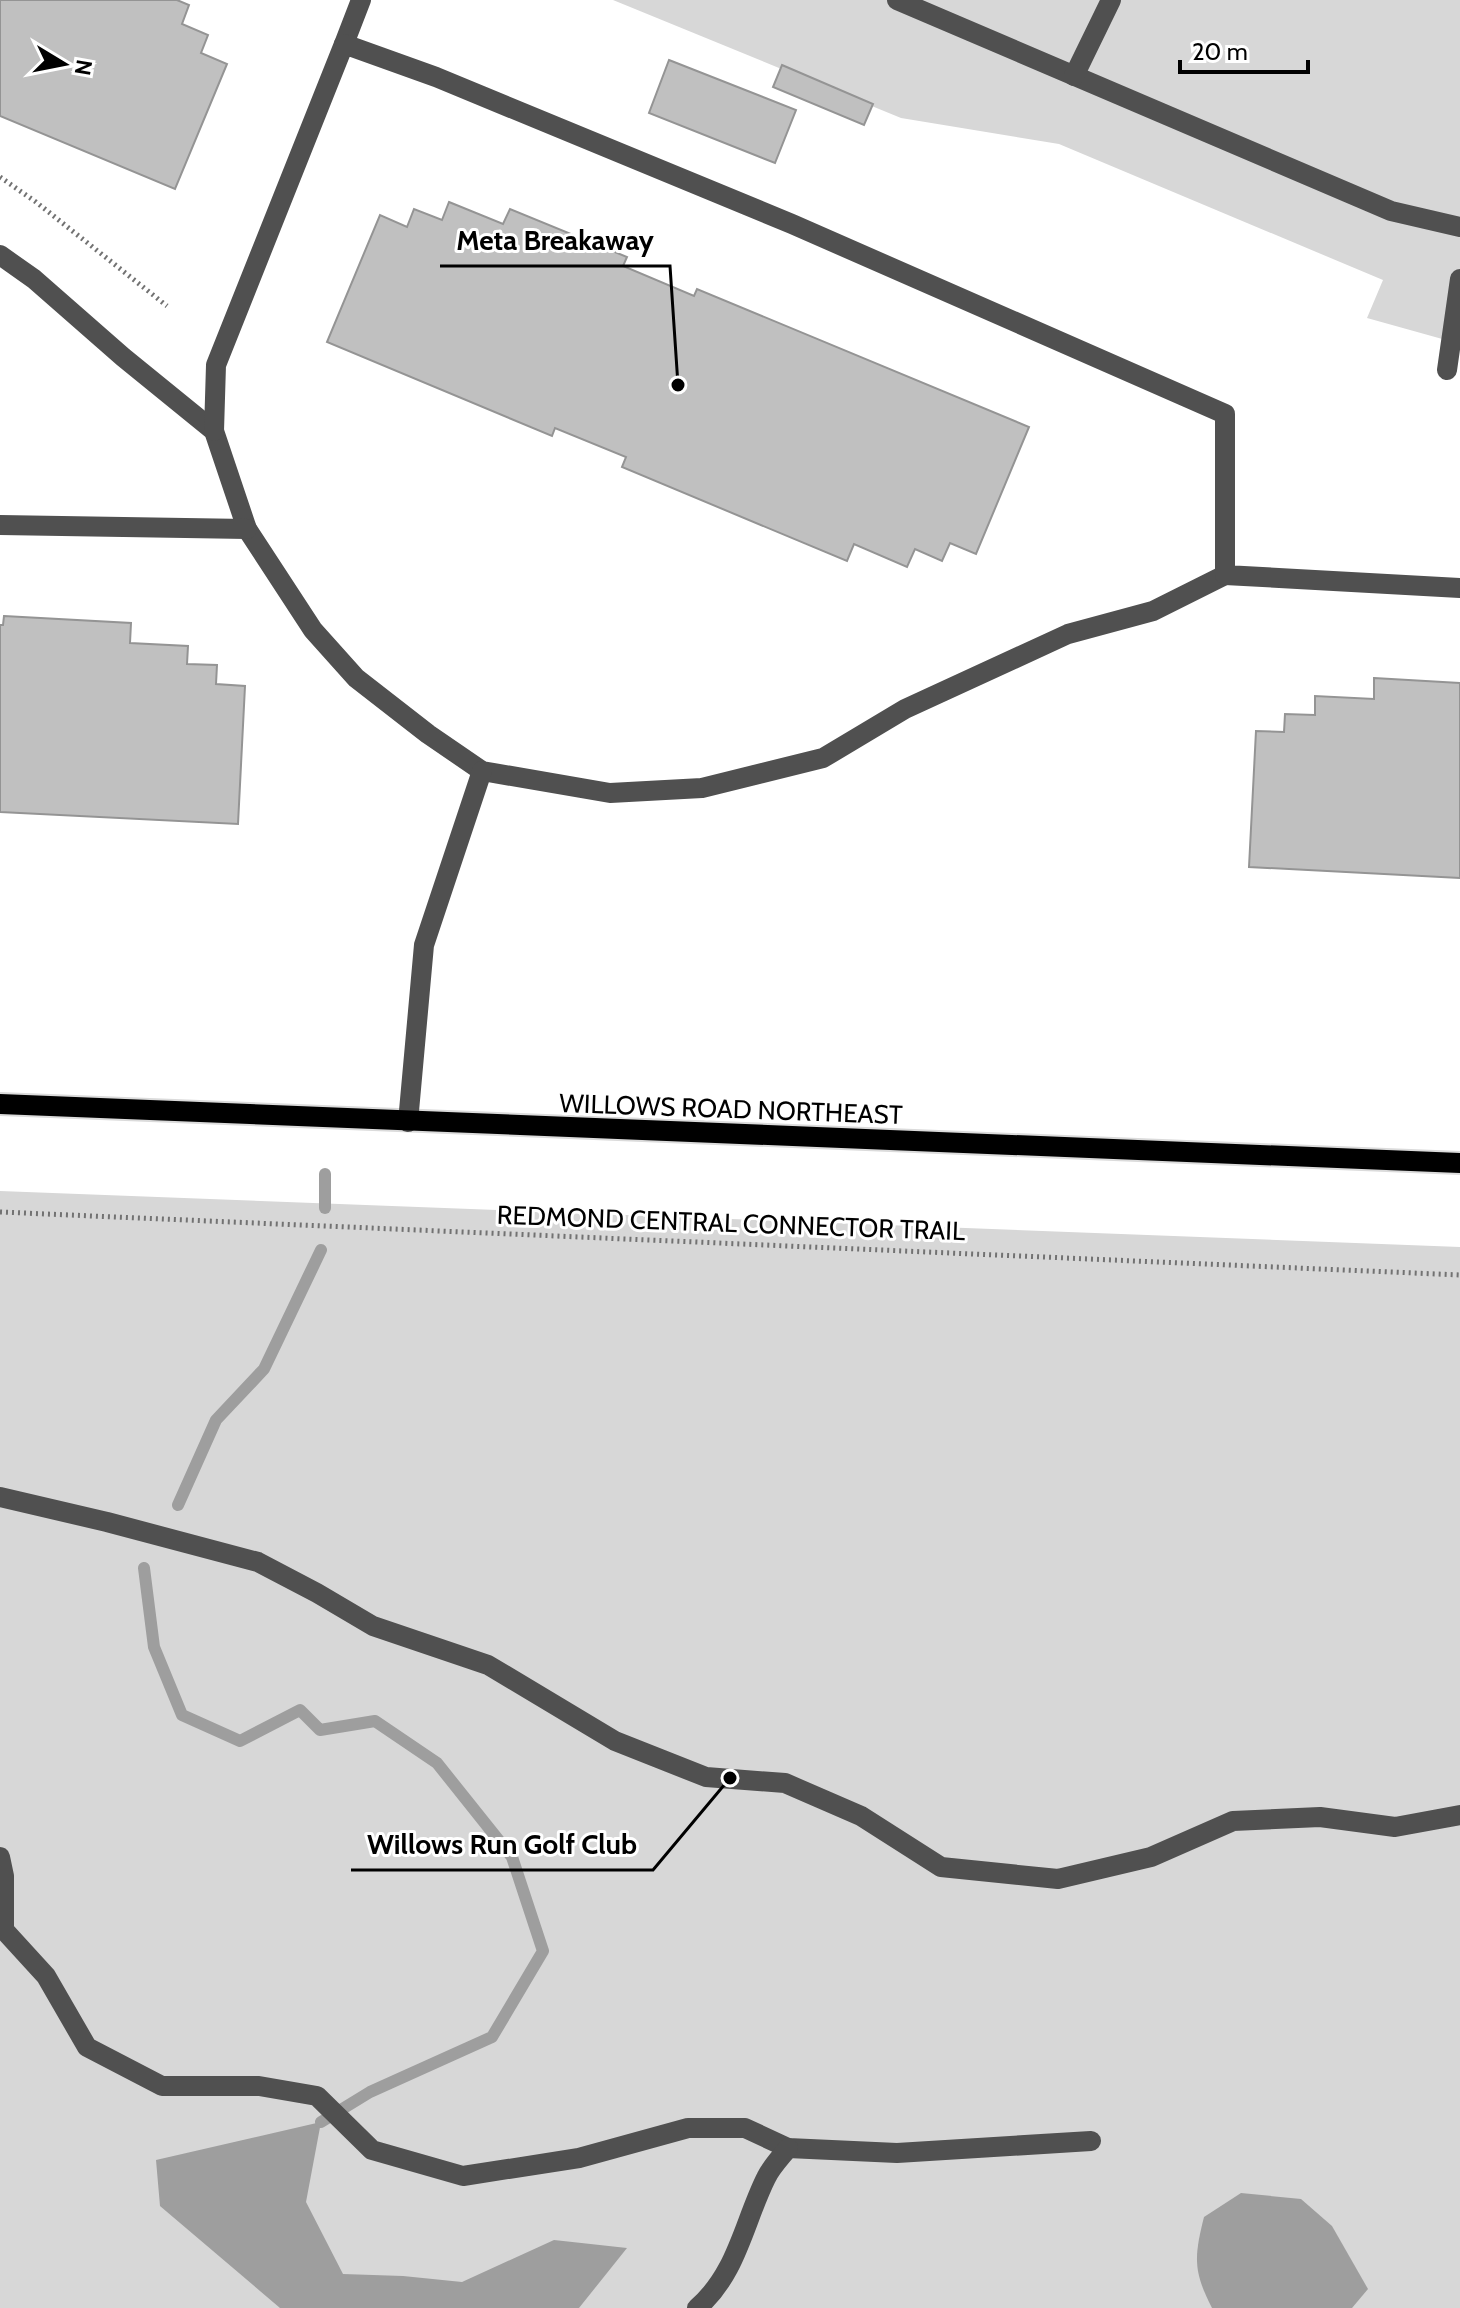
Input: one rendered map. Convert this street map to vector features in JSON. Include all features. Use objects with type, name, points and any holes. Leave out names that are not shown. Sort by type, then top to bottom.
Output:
[{"type":"main road","name":"WILLOWS ROAD NORTHEAST","points":[[0,1104],[1460,1163]]},
{"type":"street","points":[[361,0],[216,365],[214,431],[247,529],[313,630],[356,678],[482,771],[610,793],[702,788],[823,758],[905,709],[1068,634],[1153,611],[1225,575],[1460,588]]},
{"type":"street","points":[[897,0],[1391,211],[1460,227]]},
{"type":"street","points":[[1074,76],[1111,0]]},
{"type":"street","points":[[344,44],[436,77],[778,218],[1225,414],[1225,575]]},
{"type":"street","points":[[0,255],[34,279],[214,431]]},
{"type":"street","points":[[1447,370],[1460,279]]},
{"type":"street","points":[[0,525],[247,529]]},
{"type":"street","points":[[408,1122],[424,945],[482,771]]},
{"type":"street","points":[[0,1497],[258,1562],[373,1626],[488,1665],[615,1741],[706,1777],[785,1783],[861,1816],[941,1867],[1058,1879],[1151,1857],[1233,1821],[1320,1817],[1395,1827],[1460,1815]]},
{"type":"street","points":[[0,1857],[4,1876],[2,1931],[46,1976],[87,2047],[162,2086],[259,2086],[317,2096],[372,2150],[463,2176],[579,2158],[688,2128],[745,2128],[788,2148],[897,2153],[1091,2141]]},
{"type":"street","points":[[697,2308],[712,2296],[739,2249],[767,2176],[788,2148]]},
{"type":"path","points":[[0,177],[167,306]]},
{"type":"path","name":"REDMOND CENTRAL CONNECTOR TRAIL","points":[[0,1212],[1460,1275]]},
{"type":"shaded area","points":[[613,0],[1460,0],[1460,342],[1367,318],[1383,280],[1059,144],[901,118]]},
{"type":"shaded area","points":[[0,1191],[1460,1247],[1460,2308],[0,2308]]},
{"type":"shaded area","points":[[321,2122],[306,2202],[343,2274],[462,2282],[554,2240],[627,2248],[579,2308],[280,2308],[160,2206],[156,2160]]},
{"type":"shaded area","points":[[1241,2193],[1301,2199],[1332,2226],[1368,2289],[1352,2308],[1212,2308],[1201,2284],[1197,2264],[1204,2217]]},
{"type":"building","points":[[0,0],[177,0],[189,5],[182,24],[208,35],[201,53],[227,64],[175,189],[0,116]]},
{"type":"building","points":[[669,60],[796,110],[775,163],[649,113]]},
{"type":"building","points":[[782,65],[873,104],[864,125],[773,87]]},
{"type":"building","points":[[449,202],[503,224],[510,209],[627,257],[623,266],[694,296],[697,289],[1029,427],[976,554],[950,543],[942,561],[915,549],[907,567],[854,544],[847,561],[622,467],[626,457],[555,428],[552,436],[327,342],[380,215],[407,227],[414,209],[442,220]]},
{"type":"building","points":[[4,616],[131,623],[130,643],[188,646],[187,664],[217,665],[216,684],[245,686],[238,824],[0,812],[0,625],[3,625]]},
{"type":"building","points":[[1374,678],[1460,683],[1460,878],[1249,867],[1256,731],[1284,732],[1285,714],[1315,715],[1315,696],[1374,699]]},
{"type":"waterway","points":[[325,1174],[325,1208]]},
{"type":"waterway","points":[[178,1505],[216,1420],[264,1369],[321,1250]]},
{"type":"waterway","points":[[144,1568],[154,1647],[182,1715],[240,1741],[300,1710],[320,1730],[375,1721],[437,1763],[512,1857],[543,1951],[492,2037],[370,2092],[321,2122]]},
{"type":"place","name":"Meta Breakaway","points":[[678,385]]},
{"type":"place","name":"Willows Run Golf Club","points":[[730,1778]]}]
